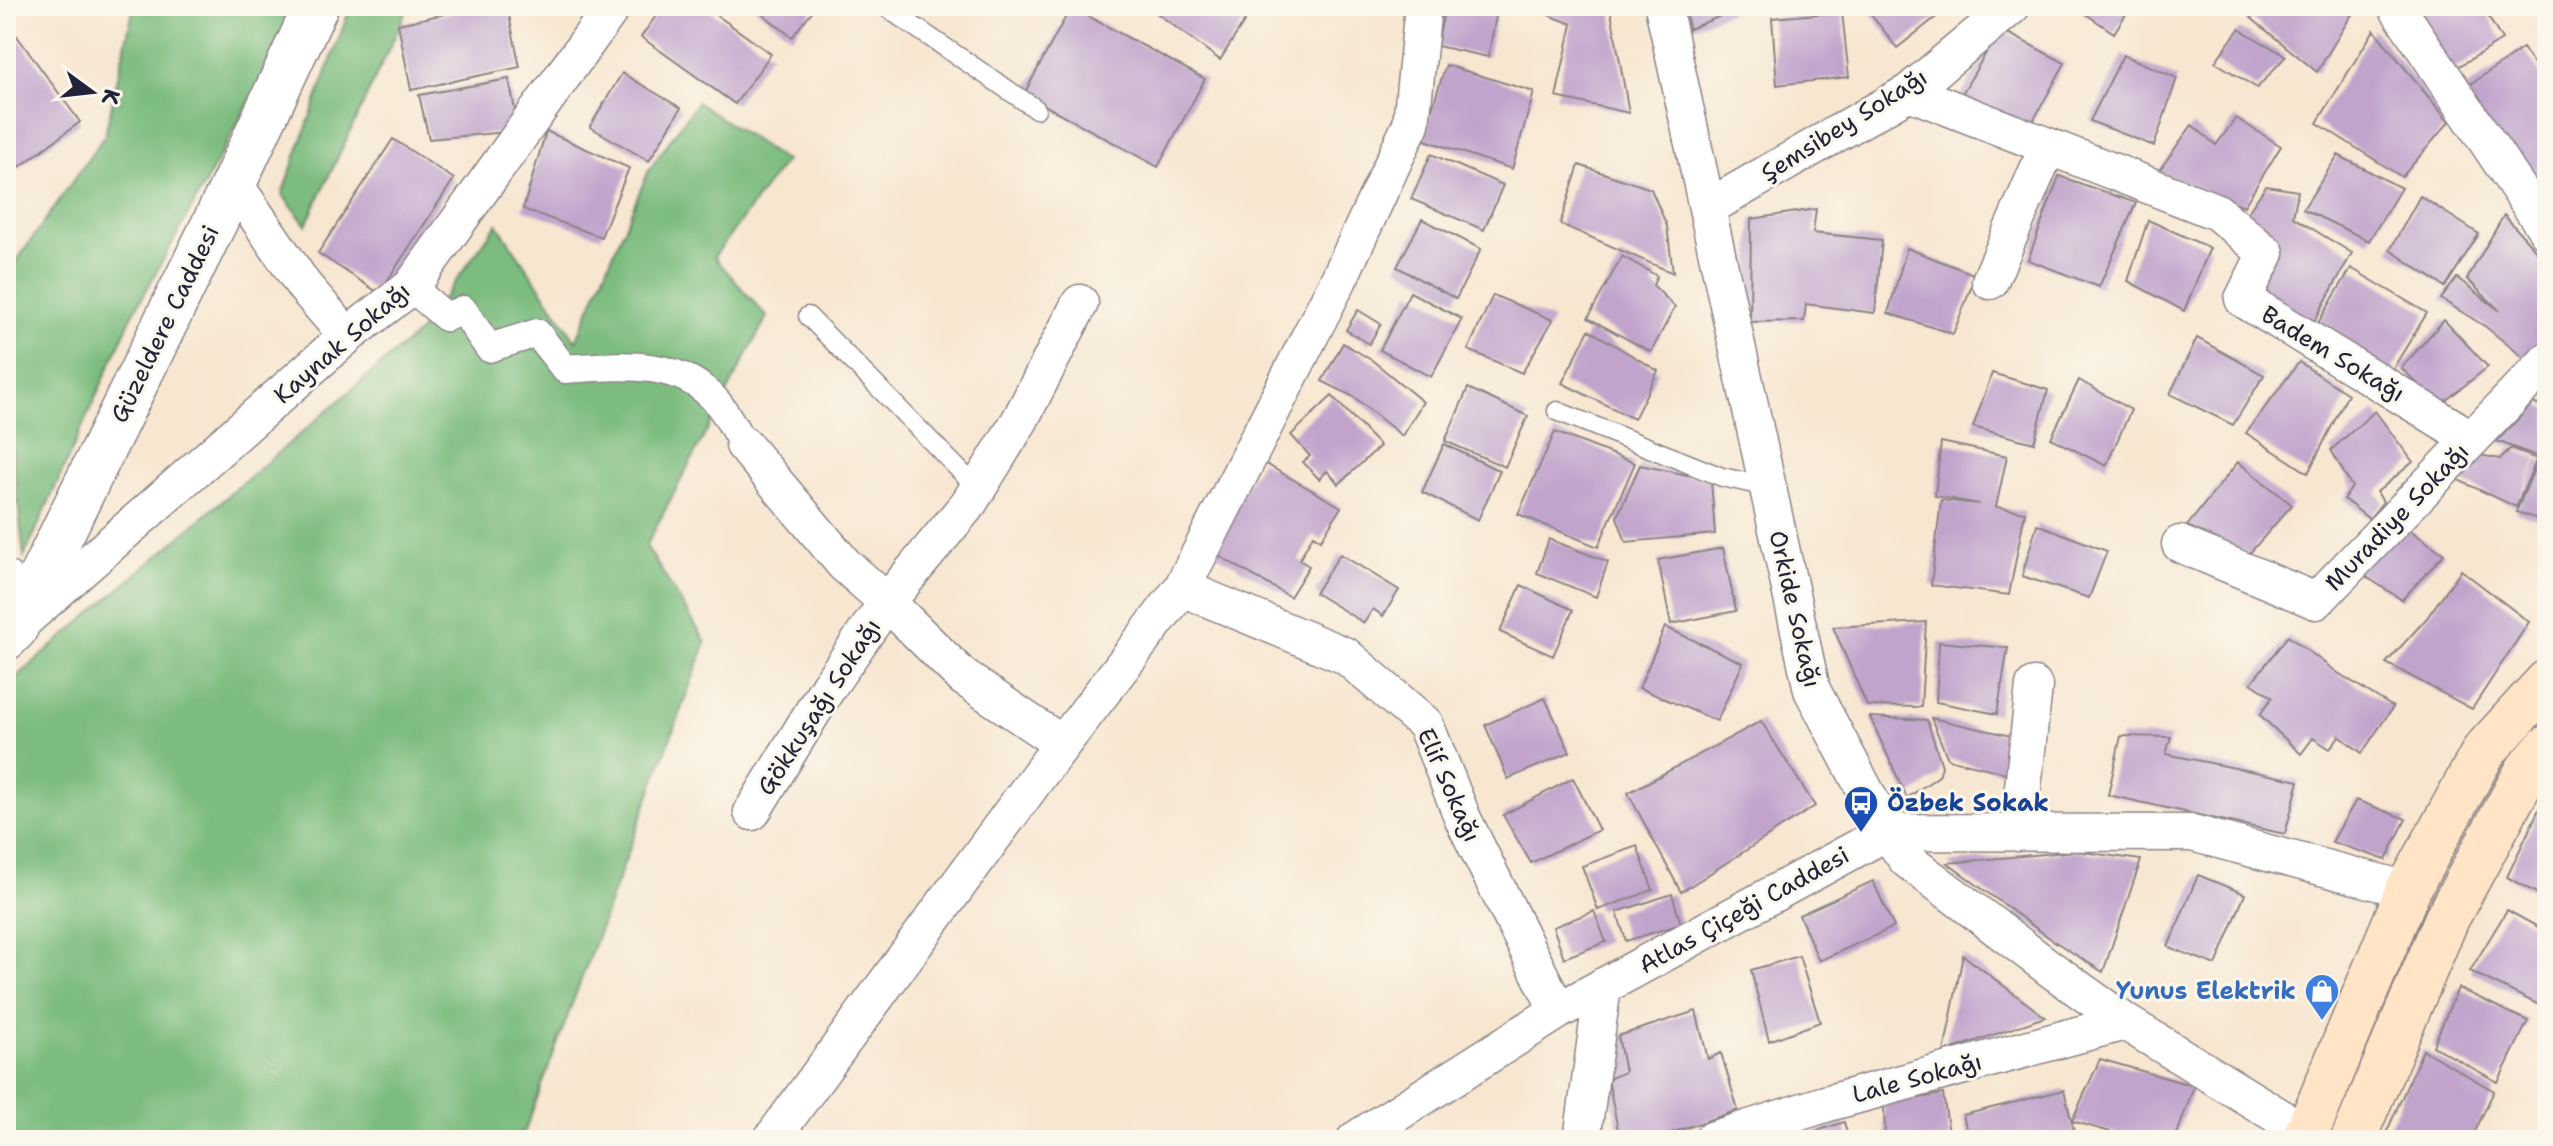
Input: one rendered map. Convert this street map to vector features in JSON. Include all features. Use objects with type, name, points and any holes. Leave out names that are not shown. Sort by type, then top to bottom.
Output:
[{"type":"main road","points":[[2308,1138],[2408,890],[2484,751],[2547,682]]},
{"type":"main road","points":[[2353,1140],[2447,918],[2540,767],[2484,751]]},
{"type":"main road","points":[[2408,890],[2447,918]]},
{"type":"street","name":"Güzeldere Caddesi","points":[[11,634],[234,183],[316,6]]},
{"type":"street","name":"Kaynak Sokağı","points":[[11,634],[347,336],[411,287],[613,6]]},
{"type":"street","points":[[771,1140],[1062,744],[1182,588],[1339,279],[1411,124],[1423,6]]},
{"type":"street","name":"Orkide Sokağı","points":[[1663,6],[1812,690],[1887,832],[1907,860],[2125,1022],[2308,1138]]},
{"type":"street","name":"Şemsibey Sokağı","points":[[1709,207],[1909,92],[2012,6]]},
{"type":"street","points":[[2396,6],[2547,231]]},
{"type":"street","name":"Badem Sokağı","points":[[1909,92],[2217,212],[2266,253],[2243,299],[2472,439]]},
{"type":"street","points":[[1990,281],[2048,146]]},
{"type":"street","points":[[234,183],[304,286],[347,336]]},
{"type":"street","points":[[411,287],[446,317],[463,310],[489,348],[537,333],[565,369],[649,367],[671,371],[696,383],[717,402],[744,445]]},
{"type":"street","name":"Gökkuşağı Sokağı","points":[[752,812],[828,687],[887,602],[969,503],[1020,420],[1080,303]]},
{"type":"street","name":"Muradiye Sokağı","points":[[2180,544],[2316,601],[2547,361]]},
{"type":"street","name":"Gökkuşağı Sokağı","points":[[744,445],[844,564],[963,677],[1062,744]]},
{"type":"street","points":[[6,579],[11,634]]},
{"type":"street","name":"Elif Sokağı","points":[[1182,588],[1346,656],[1425,724],[1463,819],[1558,1011]]},
{"type":"street","points":[[2018,833],[2034,686]]},
{"type":"street","name":"Atlas Çiçeği Caddesi","points":[[1355,1140],[1558,1011],[1887,832],[2192,833],[2408,890]]},
{"type":"street","points":[[1582,1140],[1603,986]]},
{"type":"street","name":"Lale Sokağı","points":[[1712,1140],[1825,1104],[2125,1022]]},
{"type":"lane","points":[[884,6],[1036,109]]},
{"type":"lane","points":[[808,316],[978,489]]},
{"type":"lane","points":[[1557,411],[1722,477],[1768,487]]},
{"type":"green space","points":[[134,6],[299,6],[132,316],[24,557],[6,391],[6,276],[105,135]]},
{"type":"green space","points":[[351,6],[409,6],[306,225],[282,194]]},
{"type":"green space","points":[[697,102],[785,161],[714,257],[767,317],[646,546],[706,642],[525,1131],[502,1140],[6,1140],[6,686],[419,332],[497,224],[576,341],[649,170]]},
{"type":"building","points":[[482,6],[507,6],[520,67],[411,90],[398,24]]},
{"type":"building","points":[[663,6],[704,6],[771,54],[735,104],[641,37]]},
{"type":"building","points":[[752,6],[816,6],[792,37]]},
{"type":"building","points":[[1445,6],[1498,6],[1488,57],[1437,46]]},
{"type":"building","points":[[1525,6],[1610,6],[1629,113],[1556,97],[1572,24]]},
{"type":"building","points":[[1685,6],[1745,6],[1689,29]]},
{"type":"building","points":[[1865,6],[1950,6],[1897,48]]},
{"type":"building","points":[[2074,6],[2131,6],[2114,33]]},
{"type":"building","points":[[2263,6],[2350,6],[2355,9],[2317,72],[2251,18]]},
{"type":"building","points":[[2413,6],[2482,6],[2502,40],[2448,73]]},
{"type":"building","points":[[1071,7],[1205,79],[1158,167],[1024,94]]},
{"type":"building","points":[[1150,8],[1253,8],[1220,60]]},
{"type":"building","points":[[1842,12],[1849,77],[1777,85],[1772,18]]},
{"type":"building","points":[[6,21],[80,122],[6,177]]},
{"type":"building","points":[[2000,29],[2065,63],[2027,132],[1960,97]]},
{"type":"building","points":[[2239,29],[2286,56],[2257,88],[2215,62]]},
{"type":"building","points":[[2374,30],[2449,122],[2402,177],[2317,123]]},
{"type":"building","points":[[2523,48],[2547,84],[2547,174],[2532,185],[2461,91]]},
{"type":"building","points":[[2123,55],[2177,78],[2154,146],[2090,121]]},
{"type":"building","points":[[1446,65],[1534,92],[1512,169],[1422,139]]},
{"type":"building","points":[[622,73],[681,108],[649,161],[590,127]]},
{"type":"building","points":[[509,79],[519,131],[429,139],[419,95]]},
{"type":"building","points":[[2236,118],[2281,146],[2244,206],[2158,172],[2192,125],[2216,145]]},
{"type":"building","points":[[546,131],[629,168],[601,237],[523,209]]},
{"type":"building","points":[[393,139],[454,179],[379,293],[318,253]]},
{"type":"building","points":[[1431,154],[1503,185],[1484,230],[1411,199]]},
{"type":"building","points":[[2338,155],[2401,188],[2369,241],[2303,209]]},
{"type":"building","points":[[1579,165],[1651,189],[1667,226],[1673,273],[1560,224]]},
{"type":"building","points":[[2059,176],[2136,203],[2099,287],[2028,260]]},
{"type":"building","points":[[2266,186],[2298,191],[2293,217],[2352,253],[2310,329],[2254,298],[2242,221]]},
{"type":"building","points":[[2420,196],[2479,234],[2445,287],[2390,250]]},
{"type":"building","points":[[1816,209],[1813,233],[1882,240],[1875,313],[1806,304],[1804,321],[1750,322],[1751,219]]},
{"type":"building","points":[[2504,215],[2547,263],[2547,345],[2529,362],[2486,327],[2441,299],[2457,278],[2500,311],[2467,279]]},
{"type":"building","points":[[1422,219],[1481,249],[1456,299],[1397,267]]},
{"type":"building","points":[[2148,220],[2210,248],[2184,311],[2128,281]]},
{"type":"building","points":[[1907,248],[1976,275],[1953,334],[1888,313]]},
{"type":"building","points":[[1622,256],[1657,276],[1653,285],[1675,307],[1651,352],[1588,318]]},
{"type":"building","points":[[2351,268],[2427,313],[2386,380],[2311,335]]},
{"type":"building","points":[[1410,292],[1462,319],[1431,377],[1380,350]]},
{"type":"building","points":[[1493,295],[1553,320],[1522,373],[1468,350]]},
{"type":"building","points":[[1358,310],[1381,324],[1369,344],[1346,330]]},
{"type":"building","points":[[2444,320],[2488,367],[2440,405],[2401,368]]},
{"type":"building","points":[[1589,330],[1658,371],[1634,419],[1562,383]]},
{"type":"building","points":[[2197,338],[2264,375],[2233,425],[2170,394]]},
{"type":"building","points":[[1343,343],[1373,361],[1423,402],[1402,436],[1354,397],[1322,381]]},
{"type":"building","points":[[2299,362],[2348,394],[2308,473],[2246,433]]},
{"type":"building","points":[[1992,373],[2048,390],[2034,443],[1973,427]]},
{"type":"building","points":[[2079,380],[2131,410],[2106,466],[2051,438]]},
{"type":"building","points":[[1468,388],[1528,416],[1505,467],[1445,441]]},
{"type":"building","points":[[1332,396],[1380,446],[1339,484],[1327,471],[1319,479],[1303,462],[1310,456],[1291,435]]},
{"type":"building","points":[[2533,403],[2547,409],[2547,460],[2497,441]]},
{"type":"building","points":[[2375,411],[2413,462],[2377,492],[2383,502],[2369,519],[2344,499],[2352,487],[2331,450]]},
{"type":"building","points":[[1555,432],[1635,463],[1598,547],[1518,514]]},
{"type":"building","points":[[1941,442],[2007,456],[1996,507],[2025,512],[2009,595],[1931,585],[1941,500],[1979,504],[1935,496]]},
{"type":"building","points":[[1444,444],[1500,471],[1478,520],[1422,492]]},
{"type":"building","points":[[2511,448],[2537,459],[2516,507],[2458,480],[2480,455],[2500,459]]},
{"type":"building","points":[[2538,460],[2547,463],[2547,522],[2516,512]]},
{"type":"building","points":[[1261,461],[1341,507],[1321,540],[1313,535],[1299,560],[1309,566],[1290,597],[1209,550]]},
{"type":"building","points":[[2238,462],[2292,505],[2249,554],[2187,526]]},
{"type":"building","points":[[1640,465],[1711,480],[1715,534],[1626,542],[1617,517]]},
{"type":"building","points":[[2037,524],[2107,551],[2089,598],[2022,576]]},
{"type":"building","points":[[2401,524],[2444,554],[2402,600],[2356,570]]},
{"type":"building","points":[[1549,539],[1608,562],[1596,597],[1537,573]]},
{"type":"building","points":[[1723,548],[1736,611],[1671,624],[1658,560]]},
{"type":"building","points":[[1340,554],[1399,590],[1383,616],[1373,609],[1364,623],[1315,593]]},
{"type":"building","points":[[2461,570],[2529,622],[2472,709],[2386,663],[2426,619]]},
{"type":"building","points":[[1521,585],[1573,610],[1553,656],[1500,632]]},
{"type":"building","points":[[1926,622],[1921,707],[1867,706],[1833,627]]},
{"type":"building","points":[[1665,627],[1743,663],[1717,721],[1639,688]]},
{"type":"building","points":[[2288,636],[2338,673],[2393,707],[2362,753],[2339,736],[2330,749],[2313,738],[2301,754],[2260,715],[2272,697],[2251,683]]},
{"type":"building","points":[[1939,642],[2008,648],[1997,714],[1936,702]]},
{"type":"building","points":[[1545,698],[1570,752],[1508,779],[1485,725]]},
{"type":"building","points":[[1870,717],[1927,720],[1942,766],[1939,776],[1907,798]]},
{"type":"building","points":[[1931,718],[2025,739],[2022,777],[1948,759]]},
{"type":"building","points":[[1761,721],[1815,806],[1681,892],[1628,793]]},
{"type":"building","points":[[2121,736],[2171,737],[2166,754],[2299,781],[2285,834],[2108,795]]},
{"type":"building","points":[[1573,778],[1599,830],[1531,863],[1503,815]]},
{"type":"building","points":[[2356,800],[2406,819],[2386,860],[2332,842]]},
{"type":"building","points":[[2540,807],[2547,811],[2547,899],[2507,877]]},
{"type":"building","points":[[1637,846],[1653,890],[1598,910],[1582,866]]},
{"type":"building","points":[[2076,851],[2141,860],[2103,972],[2051,939],[1947,863]]},
{"type":"building","points":[[2198,875],[2245,894],[2216,965],[2168,947]]},
{"type":"building","points":[[1873,881],[1894,927],[1819,961],[1799,915]]},
{"type":"building","points":[[1672,894],[1681,924],[1626,941],[1617,912]]},
{"type":"building","points":[[2507,910],[2547,932],[2547,992],[2539,1005],[2470,971]]},
{"type":"building","points":[[1594,911],[1606,942],[1564,958],[1553,927]]},
{"type":"building","points":[[1963,955],[2045,1017],[1944,1052]]},
{"type":"building","points":[[1799,956],[1820,1022],[1769,1041],[1751,970]]},
{"type":"building","points":[[2458,988],[2528,1021],[2498,1082],[2433,1046]]},
{"type":"building","points":[[1696,1011],[1708,1059],[1721,1053],[1738,1110],[1651,1140],[1620,1140],[1608,1079],[1625,1072],[1618,1036]]},
{"type":"building","points":[[2423,1050],[2494,1091],[2471,1140],[2383,1140]]},
{"type":"building","points":[[2100,1059],[2194,1086],[2175,1140],[2139,1140],[2072,1121]]},
{"type":"building","points":[[2064,1090],[2076,1140],[1969,1140],[1963,1115]]},
{"type":"building","points":[[1943,1094],[1950,1140],[1885,1140],[1884,1104]]},
{"type":"building","points":[[1844,1122],[1849,1140],[1792,1140],[1792,1139]]},
{"type":"place","name":"Özbek Sokak","points":[[1861,834]]},
{"type":"place","name":"Yunus Elektrik","points":[[2322,1022]]}]
